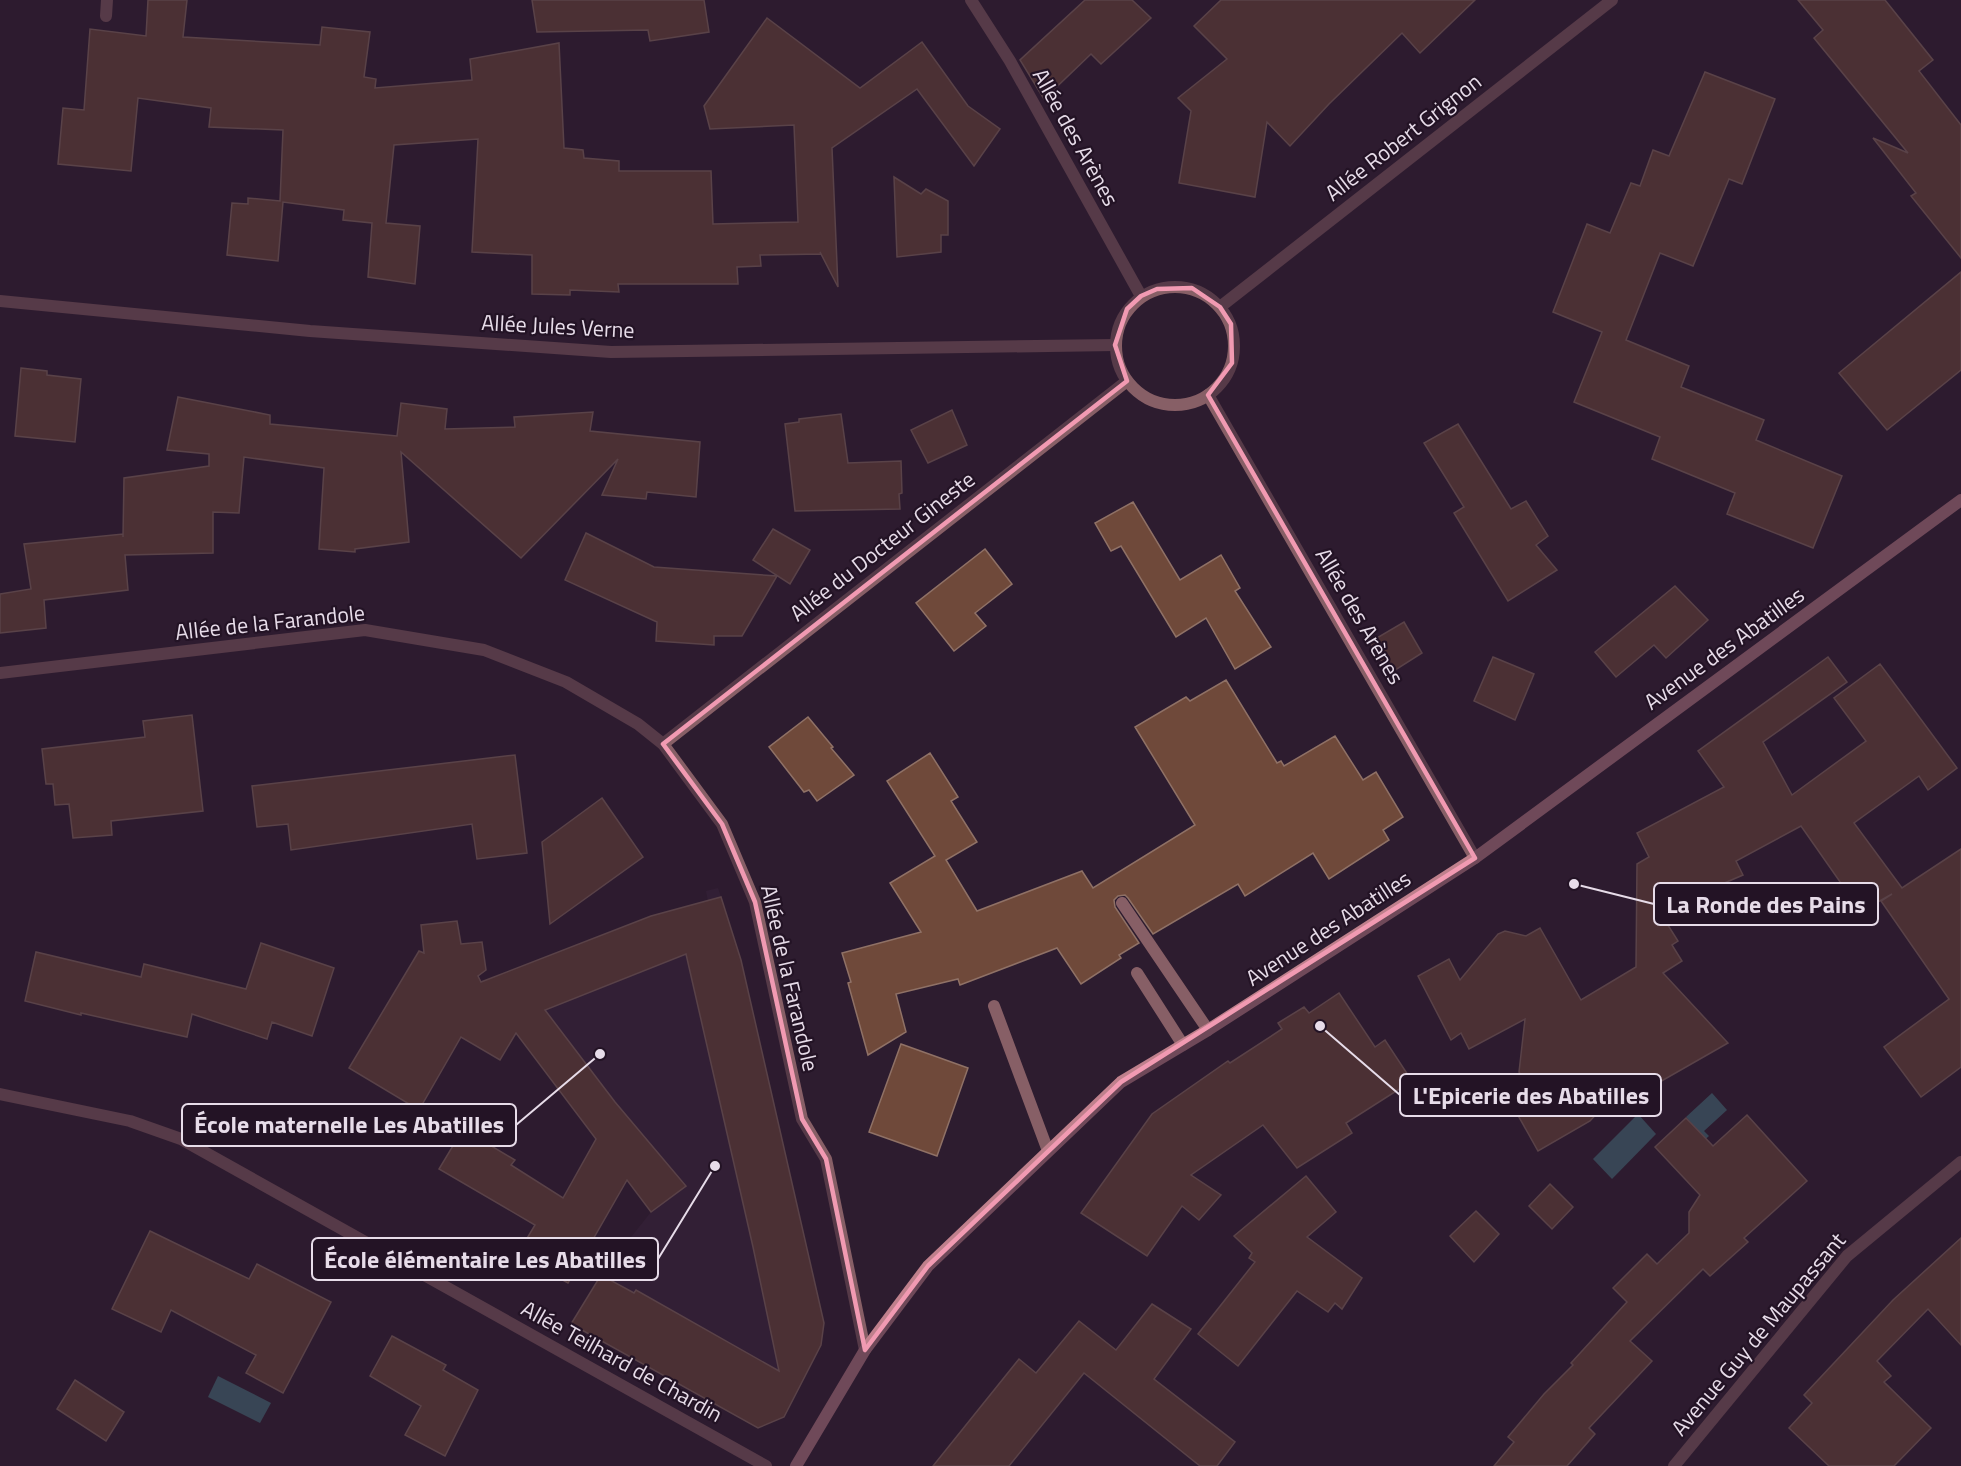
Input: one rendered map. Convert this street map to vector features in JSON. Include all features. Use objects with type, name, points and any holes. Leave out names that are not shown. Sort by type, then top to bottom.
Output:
[{"type":"street","points":[[106,16],[107,0]]},
{"type":"street","name":"Allée des Arènes","points":[[971,0],[1010,61],[1142,296]]},
{"type":"street","name":"Allée Robert Grignon","points":[[1220,307],[1612,0]]},
{"type":"street","points":[[1174,286],[1191,288],[1207,295],[1220,307],[1231,324],[1235,344],[1232,363],[1223,381],[1208,395],[1192,403],[1173,405],[1156,402],[1140,394],[1127,381],[1118,364],[1115,345],[1119,326],[1127,309],[1142,296],[1157,289],[1174,286]]},
{"type":"street","name":"Allée Jules Verne","points":[[0,302],[310,331],[611,352],[1115,345]]},
{"type":"street","name":"Allée du Docteur Gineste","points":[[663,744],[1127,381]]},
{"type":"street","name":"Allée des Arènes","points":[[1208,395],[1475,858]]},
{"type":"street","name":"Avenue des Abatilles","points":[[796,1466],[865,1350],[928,1266],[1121,1082],[1208,1030],[1475,858],[1961,500]]},
{"type":"street","name":"Allée de la Farandole","points":[[0,673],[365,630],[484,650],[566,682],[638,724],[663,744],[722,824],[755,902],[802,1119],[826,1158],[865,1350]]},
{"type":"street","points":[[1122,903],[1208,1030]]},
{"type":"street","points":[[1137,973],[1183,1045]]},
{"type":"street","points":[[994,1006],[1048,1152]]},
{"type":"street","name":"Allée Teilhard de Chardin","points":[[0,1094],[129,1120],[181,1139],[766,1466]]},
{"type":"street","name":"Avenue Guy de Maupassant","points":[[1674,1466],[1846,1256],[1961,1162]]},
{"type":"highlighted area","points":[[1192,288],[1220,307],[1231,324],[1232,363],[1208,395],[1475,858],[1121,1082],[928,1266],[865,1350],[826,1159],[802,1119],[755,902],[722,824],[663,744],[1127,381],[1115,345],[1127,309],[1141,296],[1157,289]]},
{"type":"shaded area","points":[[718,888],[740,956],[824,1323],[821,1345],[784,1417],[758,1428],[571,1324],[601,1275],[651,1212],[516,1033],[651,916],[708,901],[706,891]]},
{"type":"shaded area","points":[[1712,1093],[1727,1110],[1704,1131],[1709,1136],[1700,1144],[1687,1129],[1692,1124],[1686,1117]]},
{"type":"shaded area","points":[[1638,1114],[1656,1134],[1612,1179],[1593,1159]]},
{"type":"shaded area","points":[[218,1376],[271,1403],[260,1423],[208,1397]]},
{"type":"building","points":[[148,0],[187,0],[183,37],[320,45],[322,27],[370,32],[364,77],[376,79],[375,88],[472,80],[470,59],[559,43],[564,148],[583,150],[584,158],[619,161],[619,171],[711,171],[713,224],[798,222],[794,125],[710,129],[704,106],[767,18],[860,88],[922,42],[968,106],[1000,129],[974,166],[917,89],[832,148],[838,287],[820,252],[821,254],[760,255],[761,266],[737,267],[738,284],[618,284],[619,292],[570,290],[570,295],[532,294],[532,255],[472,252],[478,139],[394,145],[386,223],[420,226],[415,284],[368,277],[372,223],[343,220],[344,210],[283,202],[278,261],[227,255],[232,203],[248,204],[248,198],[280,201],[283,130],[209,127],[211,108],[138,98],[131,171],[58,164],[63,108],[84,110],[90,29],[146,36]]},
{"type":"building","points":[[532,0],[704,0],[709,32],[650,41],[648,30],[537,32]]},
{"type":"building","points":[[1085,0],[1132,0],[1151,18],[1101,64],[1091,54],[1044,99],[1020,60]]},
{"type":"building","points":[[1221,0],[1475,0],[1420,53],[1402,33],[1329,104],[1290,146],[1267,122],[1255,197],[1179,183],[1191,111],[1178,98],[1227,59],[1194,26]]},
{"type":"building","points":[[1798,0],[1885,0],[1933,60],[1919,71],[1961,125],[1961,258],[1911,196],[1916,193],[1873,138],[1908,153],[1814,38],[1823,30]]},
{"type":"building","points":[[1705,72],[1775,99],[1742,184],[1729,179],[1693,266],[1660,253],[1626,340],[1689,366],[1681,387],[1764,420],[1756,440],[1842,476],[1813,548],[1727,514],[1735,493],[1652,459],[1660,437],[1574,402],[1602,332],[1553,312],[1587,224],[1610,233],[1631,183],[1640,186],[1653,150],[1669,156]]},
{"type":"building","points":[[894,177],[921,194],[926,189],[948,201],[948,235],[941,235],[941,252],[897,257]]},
{"type":"building","points":[[1961,272],[1961,370],[1887,430],[1839,373]]},
{"type":"building","points":[[21,368],[47,371],[47,375],[81,379],[75,442],[15,436]]},
{"type":"building","points":[[178,397],[270,415],[270,424],[397,436],[401,403],[447,409],[445,429],[515,427],[514,417],[593,412],[590,431],[700,442],[696,497],[647,492],[646,499],[602,495],[618,459],[521,558],[401,452],[409,542],[355,549],[355,552],[319,549],[324,468],[244,457],[239,513],[213,512],[213,553],[125,555],[128,590],[44,600],[46,628],[0,633],[0,594],[31,589],[24,544],[123,534],[123,537],[124,478],[209,466],[209,454],[167,450]]},
{"type":"building","points":[[952,410],[967,445],[928,463],[911,430]]},
{"type":"building","points":[[841,414],[848,463],[901,461],[900,509],[795,511],[785,424],[799,422],[799,419]]},
{"type":"building","points":[[1458,424],[1511,509],[1526,501],[1548,536],[1536,545],[1557,570],[1508,601],[1454,513],[1464,507],[1424,443]]},
{"type":"building","points":[[1133,502],[1180,580],[1221,555],[1240,588],[1235,591],[1271,647],[1235,669],[1206,618],[1176,637],[1121,546],[1111,551],[1095,523]]},
{"type":"building","points":[[773,529],[810,550],[790,584],[753,560]]},
{"type":"building","points":[[586,533],[654,567],[777,576],[742,636],[714,636],[714,645],[656,641],[657,622],[565,580]]},
{"type":"building","points":[[985,549],[1012,584],[975,613],[986,626],[954,651],[916,603]]},
{"type":"building","points":[[1675,586],[1708,620],[1666,658],[1654,645],[1616,677],[1595,652]]},
{"type":"building","points":[[1404,622],[1422,653],[1389,674],[1370,642]]},
{"type":"building","points":[[1493,657],[1534,674],[1515,720],[1474,701]]},
{"type":"building","points":[[1828,657],[1847,682],[1763,742],[1792,795],[1866,741],[1834,698],[1880,664],[1957,768],[1928,790],[1919,776],[1854,823],[1902,888],[1961,849],[1961,1067],[1921,1097],[1884,1047],[1949,999],[1881,901],[1892,894],[1869,907],[1860,894],[1852,899],[1801,826],[1736,861],[1743,875],[1659,911],[1678,941],[1672,945],[1682,961],[1663,973],[1728,1043],[1630,1099],[1620,1089],[1590,1121],[1538,1151],[1515,1110],[1536,1098],[1519,1072],[1525,1019],[1469,1049],[1461,1033],[1451,1040],[1418,976],[1449,959],[1460,980],[1498,934],[1505,931],[1526,936],[1540,928],[1581,1000],[1636,967],[1637,864],[1649,857],[1637,833],[1724,787],[1698,751]]},
{"type":"building","points":[[1226,680],[1277,763],[1281,761],[1284,766],[1335,736],[1363,780],[1376,772],[1403,817],[1383,830],[1389,840],[1329,879],[1313,853],[1245,896],[1238,884],[1153,934],[1128,898],[1125,895],[1118,896],[1114,900],[1115,907],[1139,943],[1119,955],[1121,958],[1081,984],[1057,948],[960,985],[958,979],[896,994],[906,1032],[868,1055],[842,953],[921,932],[890,883],[935,856],[887,781],[930,753],[958,797],[951,801],[977,842],[946,860],[977,911],[1082,871],[1093,888],[1195,825],[1135,727],[1186,697],[1190,701]]},
{"type":"building","points":[[192,715],[203,811],[111,821],[112,835],[73,838],[69,804],[55,805],[53,784],[46,784],[42,749],[145,737],[143,721]]},
{"type":"building","points":[[808,717],[854,775],[817,801],[809,790],[804,792],[769,747]]},
{"type":"building","points":[[515,755],[527,853],[477,859],[472,824],[291,850],[288,824],[257,827],[252,786]]},
{"type":"building","points":[[602,798],[643,857],[550,924],[542,842]]},
{"type":"building","points":[[721,897],[741,960],[824,1323],[821,1345],[784,1417],[758,1428],[571,1324],[601,1275],[634,1293],[636,1290],[779,1371],[686,954],[545,1010],[615,1102],[686,1186],[651,1212],[627,1180],[568,1283],[517,1255],[535,1225],[439,1169],[463,1129],[515,1160],[511,1165],[563,1198],[596,1139],[516,1033],[500,1060],[461,1037],[419,1110],[349,1068],[419,951],[424,953],[421,925],[457,921],[461,944],[482,942],[486,970],[478,976],[481,982],[651,916]]},
{"type":"building","points":[[261,943],[334,968],[312,1036],[272,1022],[267,1039],[192,1014],[187,1037],[25,1001],[36,952],[141,977],[144,964],[246,989]]},
{"type":"building","points":[[1339,993],[1375,1047],[1385,1040],[1412,1081],[1346,1123],[1352,1133],[1297,1168],[1263,1125],[1191,1175],[1221,1195],[1199,1220],[1182,1206],[1147,1256],[1081,1213],[1152,1114],[1228,1061],[1230,1063],[1282,1029],[1278,1023],[1304,1007],[1309,1013]]},
{"type":"building","points":[[901,1044],[968,1068],[937,1156],[869,1132]]},
{"type":"building","points":[[1747,1115],[1807,1181],[1744,1238],[1748,1242],[1710,1276],[1703,1269],[1630,1341],[1652,1361],[1589,1428],[1595,1434],[1567,1466],[1494,1466],[1514,1442],[1508,1437],[1627,1302],[1613,1288],[1647,1254],[1657,1264],[1689,1233],[1689,1212],[1700,1195],[1655,1147],[1686,1118],[1713,1146]]},
{"type":"building","points":[[1306,1176],[1336,1212],[1307,1237],[1362,1278],[1342,1309],[1335,1303],[1328,1312],[1297,1291],[1238,1366],[1198,1334],[1255,1262],[1249,1258],[1252,1253],[1234,1236]]},
{"type":"building","points":[[1550,1184],[1573,1207],[1552,1229],[1529,1206]]},
{"type":"building","points":[[1476,1211],[1499,1234],[1474,1262],[1450,1236]]},
{"type":"building","points":[[150,1231],[249,1279],[257,1264],[331,1302],[283,1393],[246,1373],[256,1355],[171,1310],[161,1332],[112,1309]]},
{"type":"building","points":[[1961,1238],[1961,1345],[1928,1309],[1877,1361],[1891,1376],[1884,1382],[1931,1428],[1894,1466],[1829,1466],[1789,1428],[1812,1403],[1804,1395],[1893,1300]]},
{"type":"building","points":[[1152,1304],[1191,1329],[1154,1379],[1235,1442],[1217,1466],[1200,1466],[1084,1373],[1009,1466],[933,1466],[1019,1359],[1036,1373],[1079,1321],[1116,1350]]},
{"type":"building","points":[[392,1336],[446,1365],[443,1370],[478,1390],[445,1456],[405,1435],[421,1406],[370,1376]]},
{"type":"building","points":[[75,1380],[124,1412],[106,1441],[57,1409]]},
{"type":"place","name":"La Ronde des Pains","points":[[1574,884]]},
{"type":"place","name":"L'Epicerie des Abatilles","points":[[1320,1026]]},
{"type":"place","name":"École maternelle Les Abatilles","points":[[600,1054]]},
{"type":"place","name":"École élémentaire Les Abatilles","points":[[715,1166]]}]
